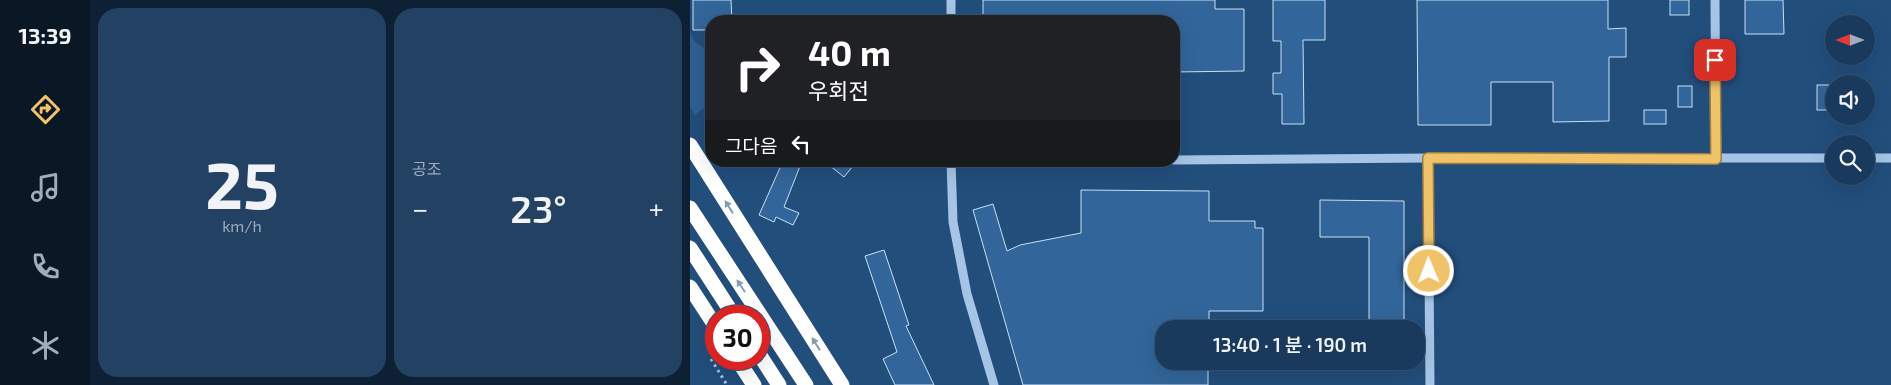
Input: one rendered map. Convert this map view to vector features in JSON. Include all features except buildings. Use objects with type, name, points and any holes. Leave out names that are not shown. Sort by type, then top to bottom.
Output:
[{"type":"highway","points":[[690,145],[842,385]]},
{"type":"highway","points":[[690,208],[806,385]]},
{"type":"highway","points":[[690,248],[727,305]]},
{"type":"highway","points":[[690,286],[705,310]]},
{"type":"highway","points":[[744,370],[754,385]]},
{"type":"highway","points":[[769,370],[779,385]]},
{"type":"street","points":[[951,0],[951,15]]},
{"type":"street","points":[[1715,0],[1716,159]]},
{"type":"street","points":[[1428,158],[1430,385]]},
{"type":"street","points":[[1180,160],[1825,158]]},
{"type":"street","points":[[1875,158],[1891,158]]},
{"type":"street","points":[[951,167],[953,222],[967,294],[994,385]]},
{"type":"path","points":[[717,370],[727,385]]},
{"type":"shaded area","points":[[690,32],[694,41],[705,49],[705,107],[695,115],[690,107]]},
{"type":"route","points":[[1429,271],[1428,158],[1716,159],[1715,60]]}]
